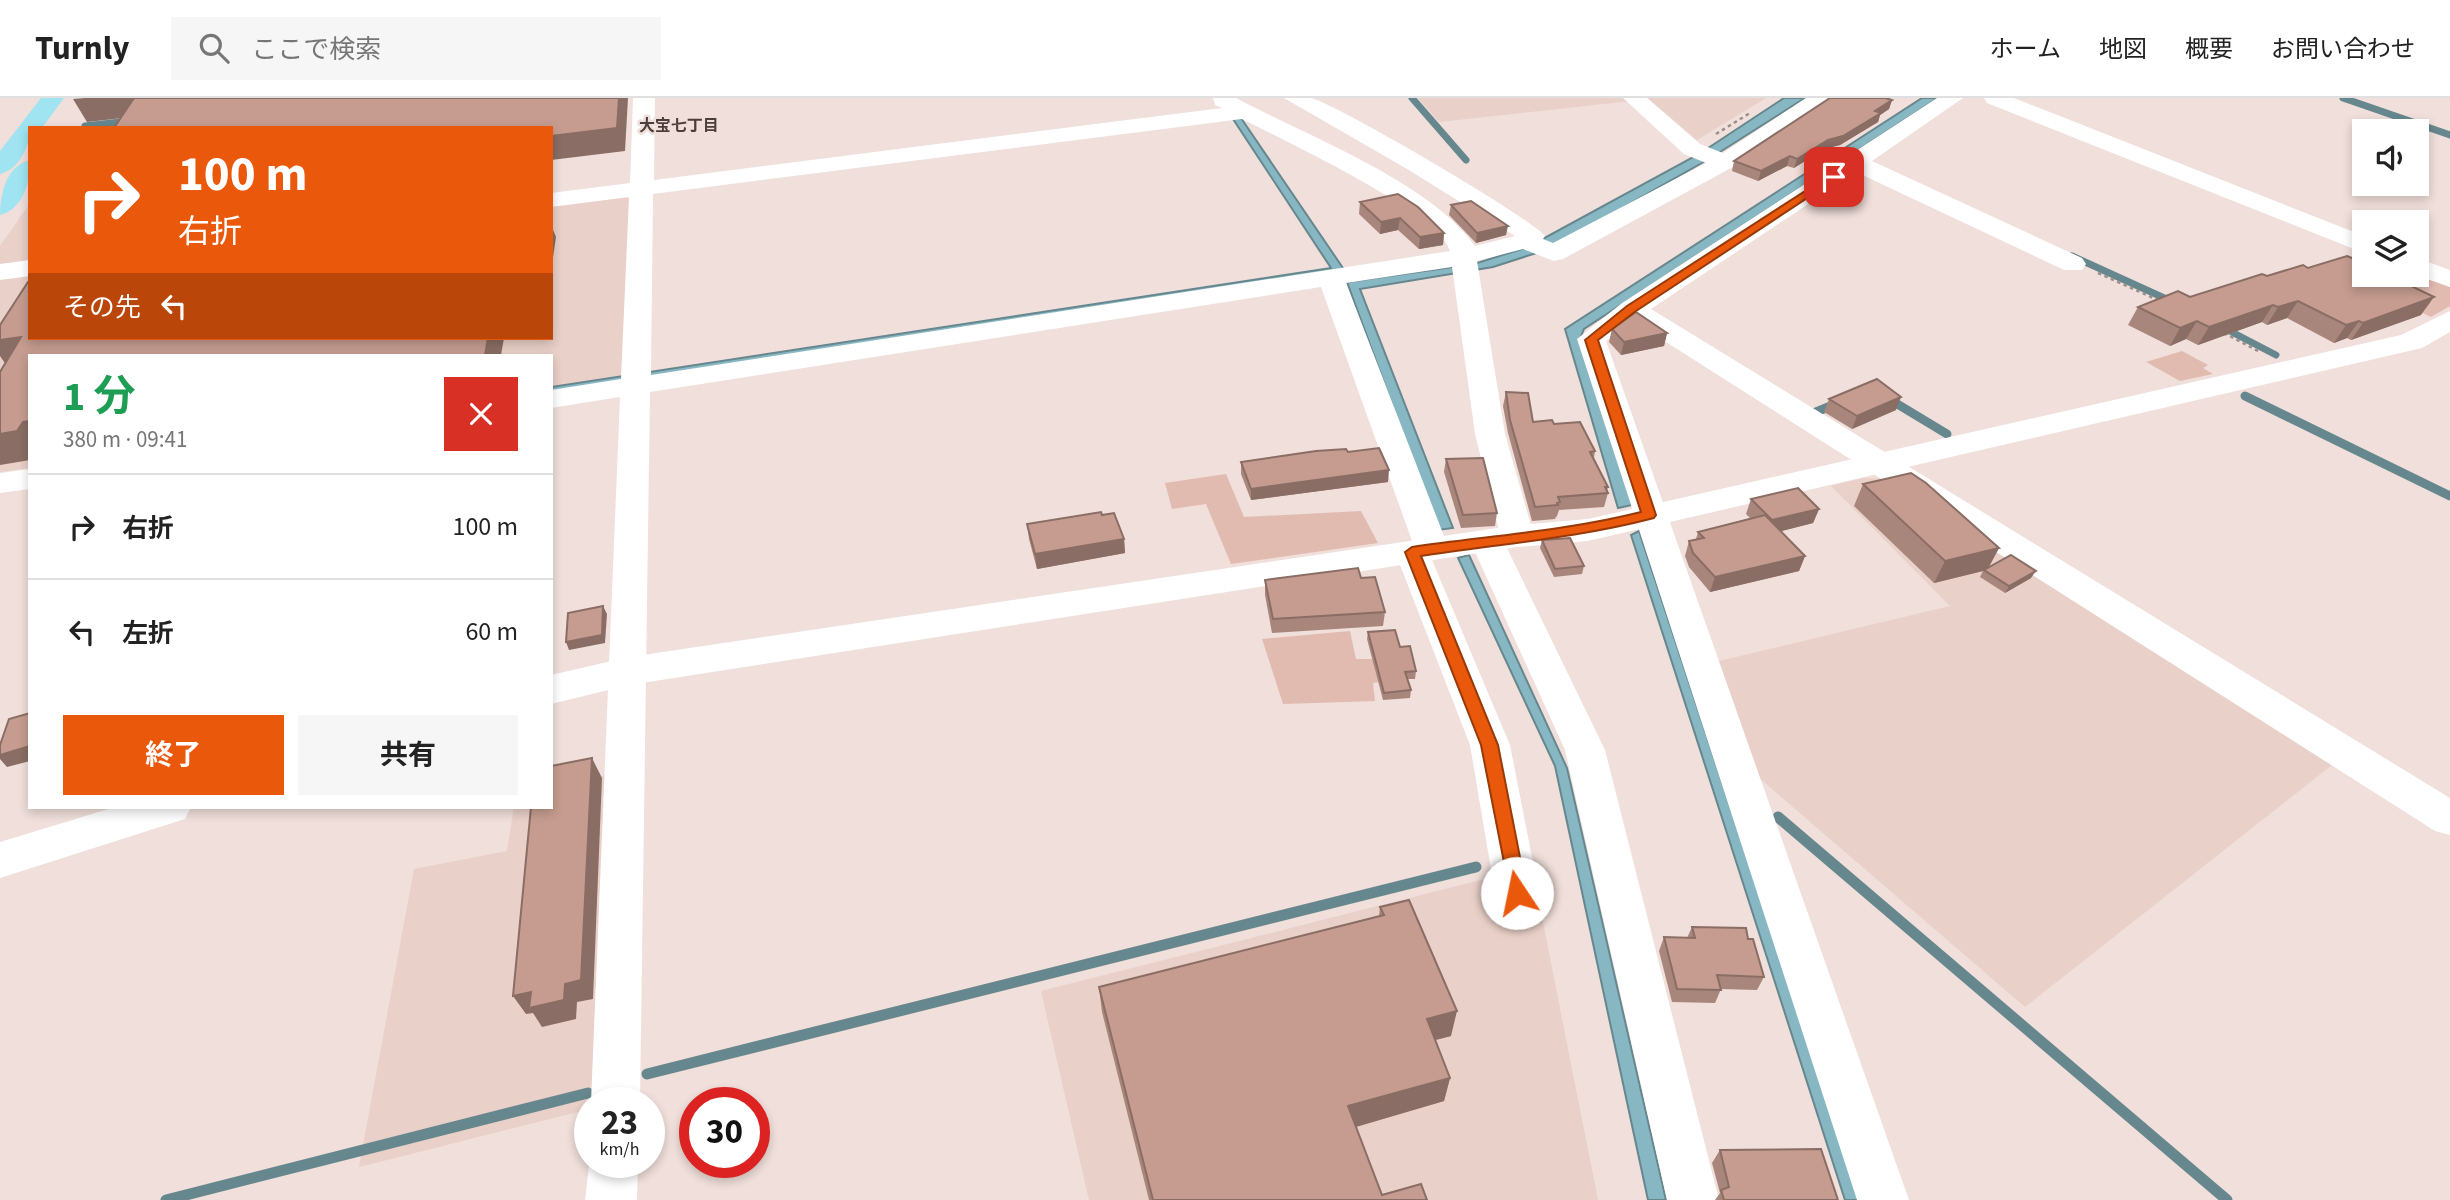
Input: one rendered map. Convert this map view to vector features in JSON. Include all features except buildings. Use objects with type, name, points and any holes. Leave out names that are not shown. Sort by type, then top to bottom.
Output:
[{"type":"main road","points":[[45,126],[65,108]]},
{"type":"main road","points":[[0,167],[28,142]]},
{"type":"main road","points":[[0,207],[28,170]]},
{"type":"street","points":[[615,1087],[644,98]]},
{"type":"street","points":[[1219,98],[1419,205],[1457,237],[1464,264],[1490,434],[1502,539],[1585,750],[1693,1200]]},
{"type":"street","points":[[1295,98],[1453,185],[1532,236],[1533,246]]},
{"type":"street","points":[[1634,98],[1708,155]]},
{"type":"street","points":[[553,399],[637,379],[1331,278],[1464,264],[1533,246],[1562,251],[1708,155],[1821,98]]},
{"type":"street","points":[[1882,1200],[1591,340],[1632,309],[1952,98]]},
{"type":"street","points":[[1995,98],[2352,240]]},
{"type":"street","points":[[553,200],[1244,113]]},
{"type":"street","points":[[1856,163],[2073,264]]},
{"type":"street","points":[[0,272],[28,268]]},
{"type":"street","points":[[2429,271],[2450,279]]},
{"type":"street","points":[[1331,278],[1490,745],[1517,893]]},
{"type":"street","points":[[1632,309],[2450,819]]},
{"type":"street","points":[[553,690],[629,671],[1502,539],[1588,530],[2411,342],[2450,320]]},
{"type":"street","points":[[0,484],[28,479]]},
{"type":"street","points":[[0,860],[164,809]]},
{"type":"street","points":[[611,1200],[612,1178]]},
{"type":"path","points":[[1708,155],[1754,111]]},
{"type":"path","points":[[2073,264],[2162,303]]},
{"type":"path","points":[[2222,332],[2292,368]]},
{"type":"shaded area","points":[[1418,98],[1627,98],[1631,101],[1439,122]]},
{"type":"shaded area","points":[[1648,98],[1766,98],[1697,140]]},
{"type":"shaded area","points":[[621,196],[631,199],[621,376],[553,387],[553,354],[28,354],[28,468],[0,472],[0,276],[28,272],[28,340],[553,340],[553,205]]},
{"type":"shaded area","points":[[28,206],[28,261],[0,265],[0,246]]},
{"type":"shaded area","points":[[2429,279],[2450,287],[2450,306],[2431,317],[2401,303],[2394,287],[2429,287]]},
{"type":"shaded area","points":[[2182,351],[2208,365],[2203,368],[2213,374],[2180,381],[2146,362]]},
{"type":"shaded area","points":[[1226,474],[1244,517],[1361,511],[1378,543],[1231,564],[1206,504],[1172,509],[1165,483]]},
{"type":"shaded area","points":[[1864,478],[1885,479],[2337,761],[2025,1007],[1750,770],[1715,662],[1950,606],[1831,486]]},
{"type":"shaded area","points":[[1350,631],[1356,659],[1383,659],[1390,680],[1373,683],[1375,701],[1283,704],[1262,639]]},
{"type":"shaded area","points":[[607,775],[599,1087],[574,1087],[574,1113],[359,1167],[414,869],[507,851],[514,809],[553,809],[553,788]]},
{"type":"shaded area","points":[[1532,867],[1598,1200],[1089,1200],[1041,991]]},
{"type":"water","points":[[1784,98],[1805,98],[1709,159],[1549,249],[1493,267],[1360,289],[1453,528],[1438,530],[1347,282],[1474,264],[1528,247],[1699,154]]},
{"type":"water","points":[[1922,98],[1938,98],[1584,329],[1580,339],[1632,505],[1618,508],[1565,329]]},
{"type":"water","points":[[1241,118],[1345,271],[553,393],[553,387],[1331,268],[1233,119]]},
{"type":"water","points":[[1639,531],[1860,1200],[1845,1200],[1631,535]]},
{"type":"water","points":[[1469,555],[1567,768],[1666,1200],[1648,1200],[1555,766],[1458,558]]},
{"type":"waterway","points":[[1412,98],[1466,160]]},
{"type":"waterway","points":[[2343,98],[2450,135]]},
{"type":"waterway","points":[[85,126],[129,121]]},
{"type":"waterway","points":[[2072,256],[2173,302]]},
{"type":"waterway","points":[[2224,328],[2276,355]]},
{"type":"waterway","points":[[2245,396],[2450,496]]},
{"type":"waterway","points":[[1889,399],[1947,434]]},
{"type":"waterway","points":[[1816,412],[1838,403]]},
{"type":"waterway","points":[[1778,817],[2227,1200]]},
{"type":"waterway","points":[[647,1074],[1476,867]]},
{"type":"waterway","points":[[166,1200],[574,1097]]},
{"type":"district","name":"大宝七丁目","points":[[679,125]]},
{"type":"route","points":[[1517,893],[1490,745],[1412,552],[1517,536],[1588,530],[1649,515],[1591,340],[1598,332],[1632,309],[1834,177]]}]
